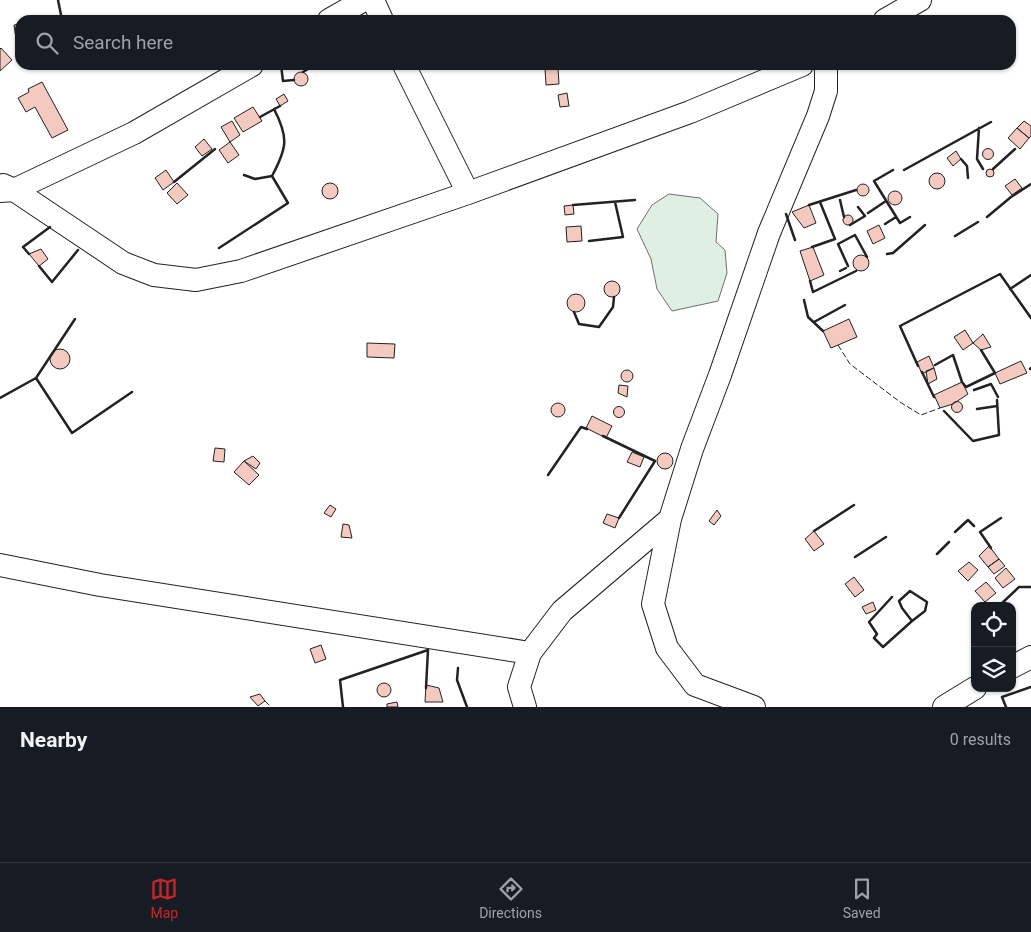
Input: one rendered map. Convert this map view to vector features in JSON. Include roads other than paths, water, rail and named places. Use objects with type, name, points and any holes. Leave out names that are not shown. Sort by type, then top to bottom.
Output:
[{"type":"street","points":[[338,15],[364,0]]},
{"type":"street","points":[[372,0],[380,15]]},
{"type":"street","points":[[894,15],[920,0]]},
{"type":"street","points":[[5,188],[134,133],[243,70]]},
{"type":"street","points":[[406,70],[468,193]]},
{"type":"street","points":[[5,188],[123,263],[154,275],[196,280],[241,271],[468,193],[690,112],[790,70]]},
{"type":"street","points":[[754,707],[695,685],[666,648],[653,604],[670,519],[692,449],[720,375],[769,233],[818,116],[826,91],[826,70]]},
{"type":"street","points":[[525,707],[519,687],[530,654],[562,611],[670,519]]},
{"type":"street","points":[[0,565],[100,585],[530,654]]},
{"type":"street","points":[[1016,665],[1031,657]]},
{"type":"street","points":[[944,707],[971,690]]}]
